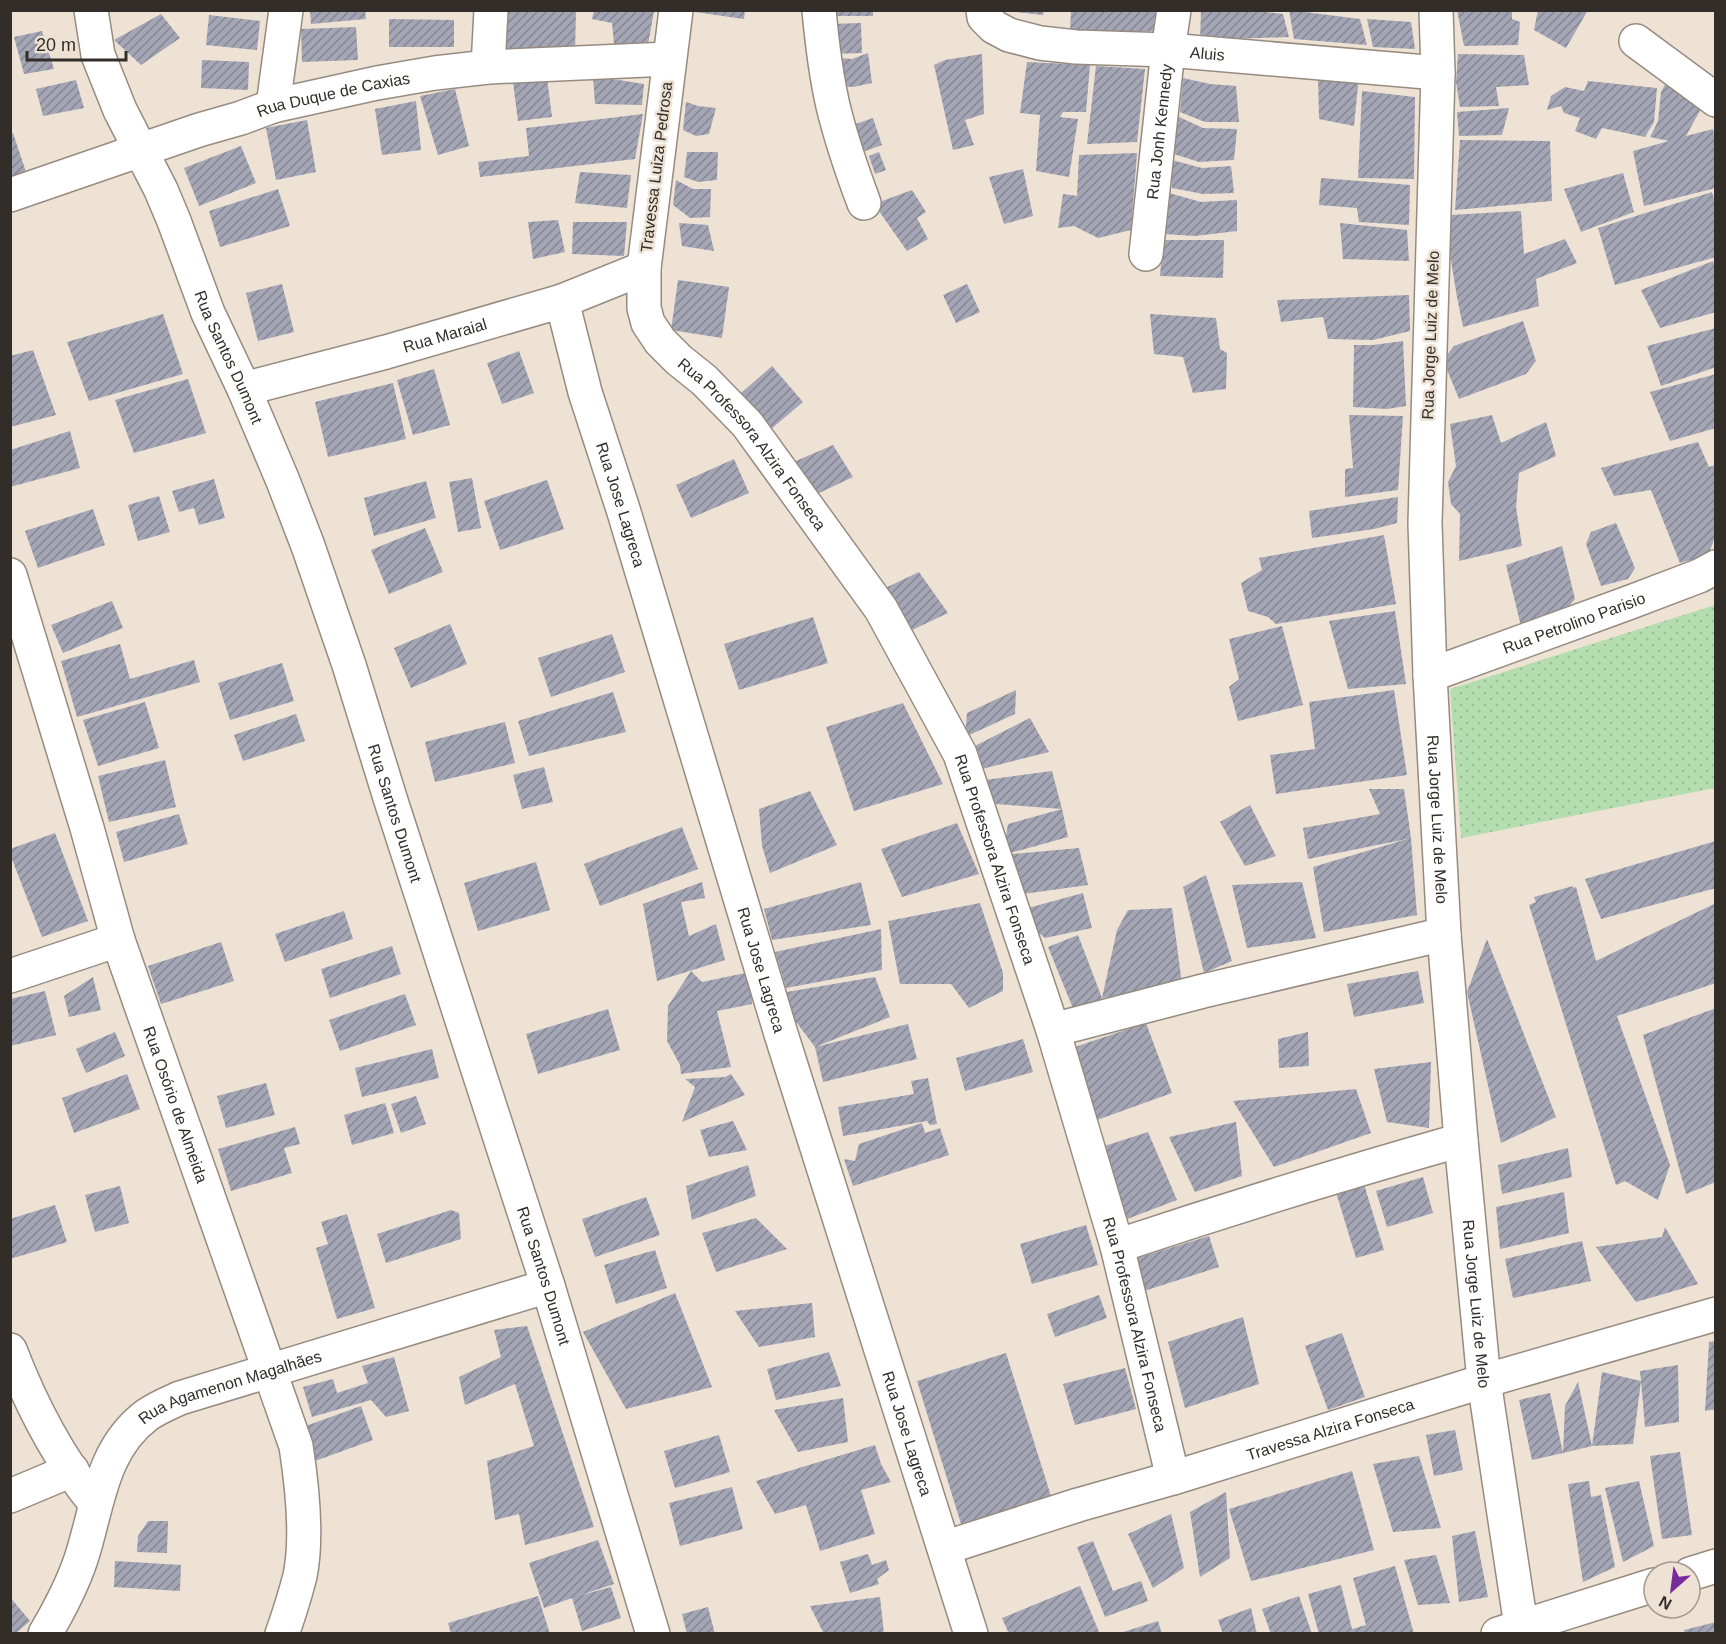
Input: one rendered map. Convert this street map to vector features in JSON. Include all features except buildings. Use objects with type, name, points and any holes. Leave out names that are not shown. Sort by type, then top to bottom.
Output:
[{"type":"street","name":"Rua Santos Dumont","points":[[91,10],[99,55],[120,110],[142,150],[174,221],[208,313],[244,389],[308,546],[349,665],[548,1286],[653,1634]]},
{"type":"street","points":[[273,106],[286,10]]},
{"type":"street","points":[[488,67],[491,10]]},
{"type":"street","name":"Travessa Luiza Pedrosa","points":[[648,323],[644,308],[644,268],[676,10]]},
{"type":"street","points":[[819,10],[833,106],[844,148],[864,202]]},
{"type":"street","name":"Rua Jonh Kennedy","points":[[1146,254],[1174,10]]},
{"type":"street","name":"Rua Jorge Luiz de Melo","points":[[1436,10],[1438,73],[1425,523],[1430,675],[1444,934],[1461,1140],[1509,1630]]},
{"type":"street","name":"Aluis","points":[[984,14],[994,27],[1009,35],[1040,43],[1076,47],[1168,50],[1438,73]]},
{"type":"street","points":[[1636,41],[1716,100]]},
{"type":"street","name":"Rua Duque de Caxias","points":[[10,195],[273,106],[377,83],[488,67],[669,59]]},
{"type":"street","name":"Rua Maraial","points":[[244,389],[386,352],[562,301],[644,268]]},
{"type":"street","name":"Rua Jose Lagreca","points":[[562,301],[585,392],[623,509],[782,1034],[971,1634]]},
{"type":"street","name":"Rua Professora Alzira Fonseca","points":[[648,323],[660,341],[704,380],[747,424],[881,609],[960,754],[1053,1030],[1117,1246],[1173,1478]]},
{"type":"street","name":"Rua Petrolino Parisio","points":[[1430,675],[1628,603],[1699,576],[1716,567]]},
{"type":"street","name":"Rua Osório de Almeida","points":[[10,575],[80,805],[118,940],[296,1446],[302,1484],[303,1536],[300,1574],[282,1634]]},
{"type":"street","points":[[1053,1030],[1203,991],[1444,934]]},
{"type":"street","points":[[10,976],[118,940]]},
{"type":"street","points":[[1117,1246],[1251,1202],[1461,1140]]},
{"type":"street","name":"Rua Agamenon Magalhães","points":[[45,1634],[81,1560],[95,1503],[111,1457],[127,1435],[147,1415],[180,1398],[270,1369],[548,1286]]},
{"type":"street","name":"Travessa Alzira Fonseca","points":[[944,1548],[1078,1504],[1173,1478],[1484,1381],[1716,1314]]},
{"type":"street","points":[[10,1350],[44,1428],[95,1503]]},
{"type":"street","points":[[10,1496],[72,1470]]},
{"type":"street","points":[[1509,1630],[1642,1589]]},
{"type":"green space","points":[[1715,605],[1715,788],[1461,838],[1450,689]]}]
